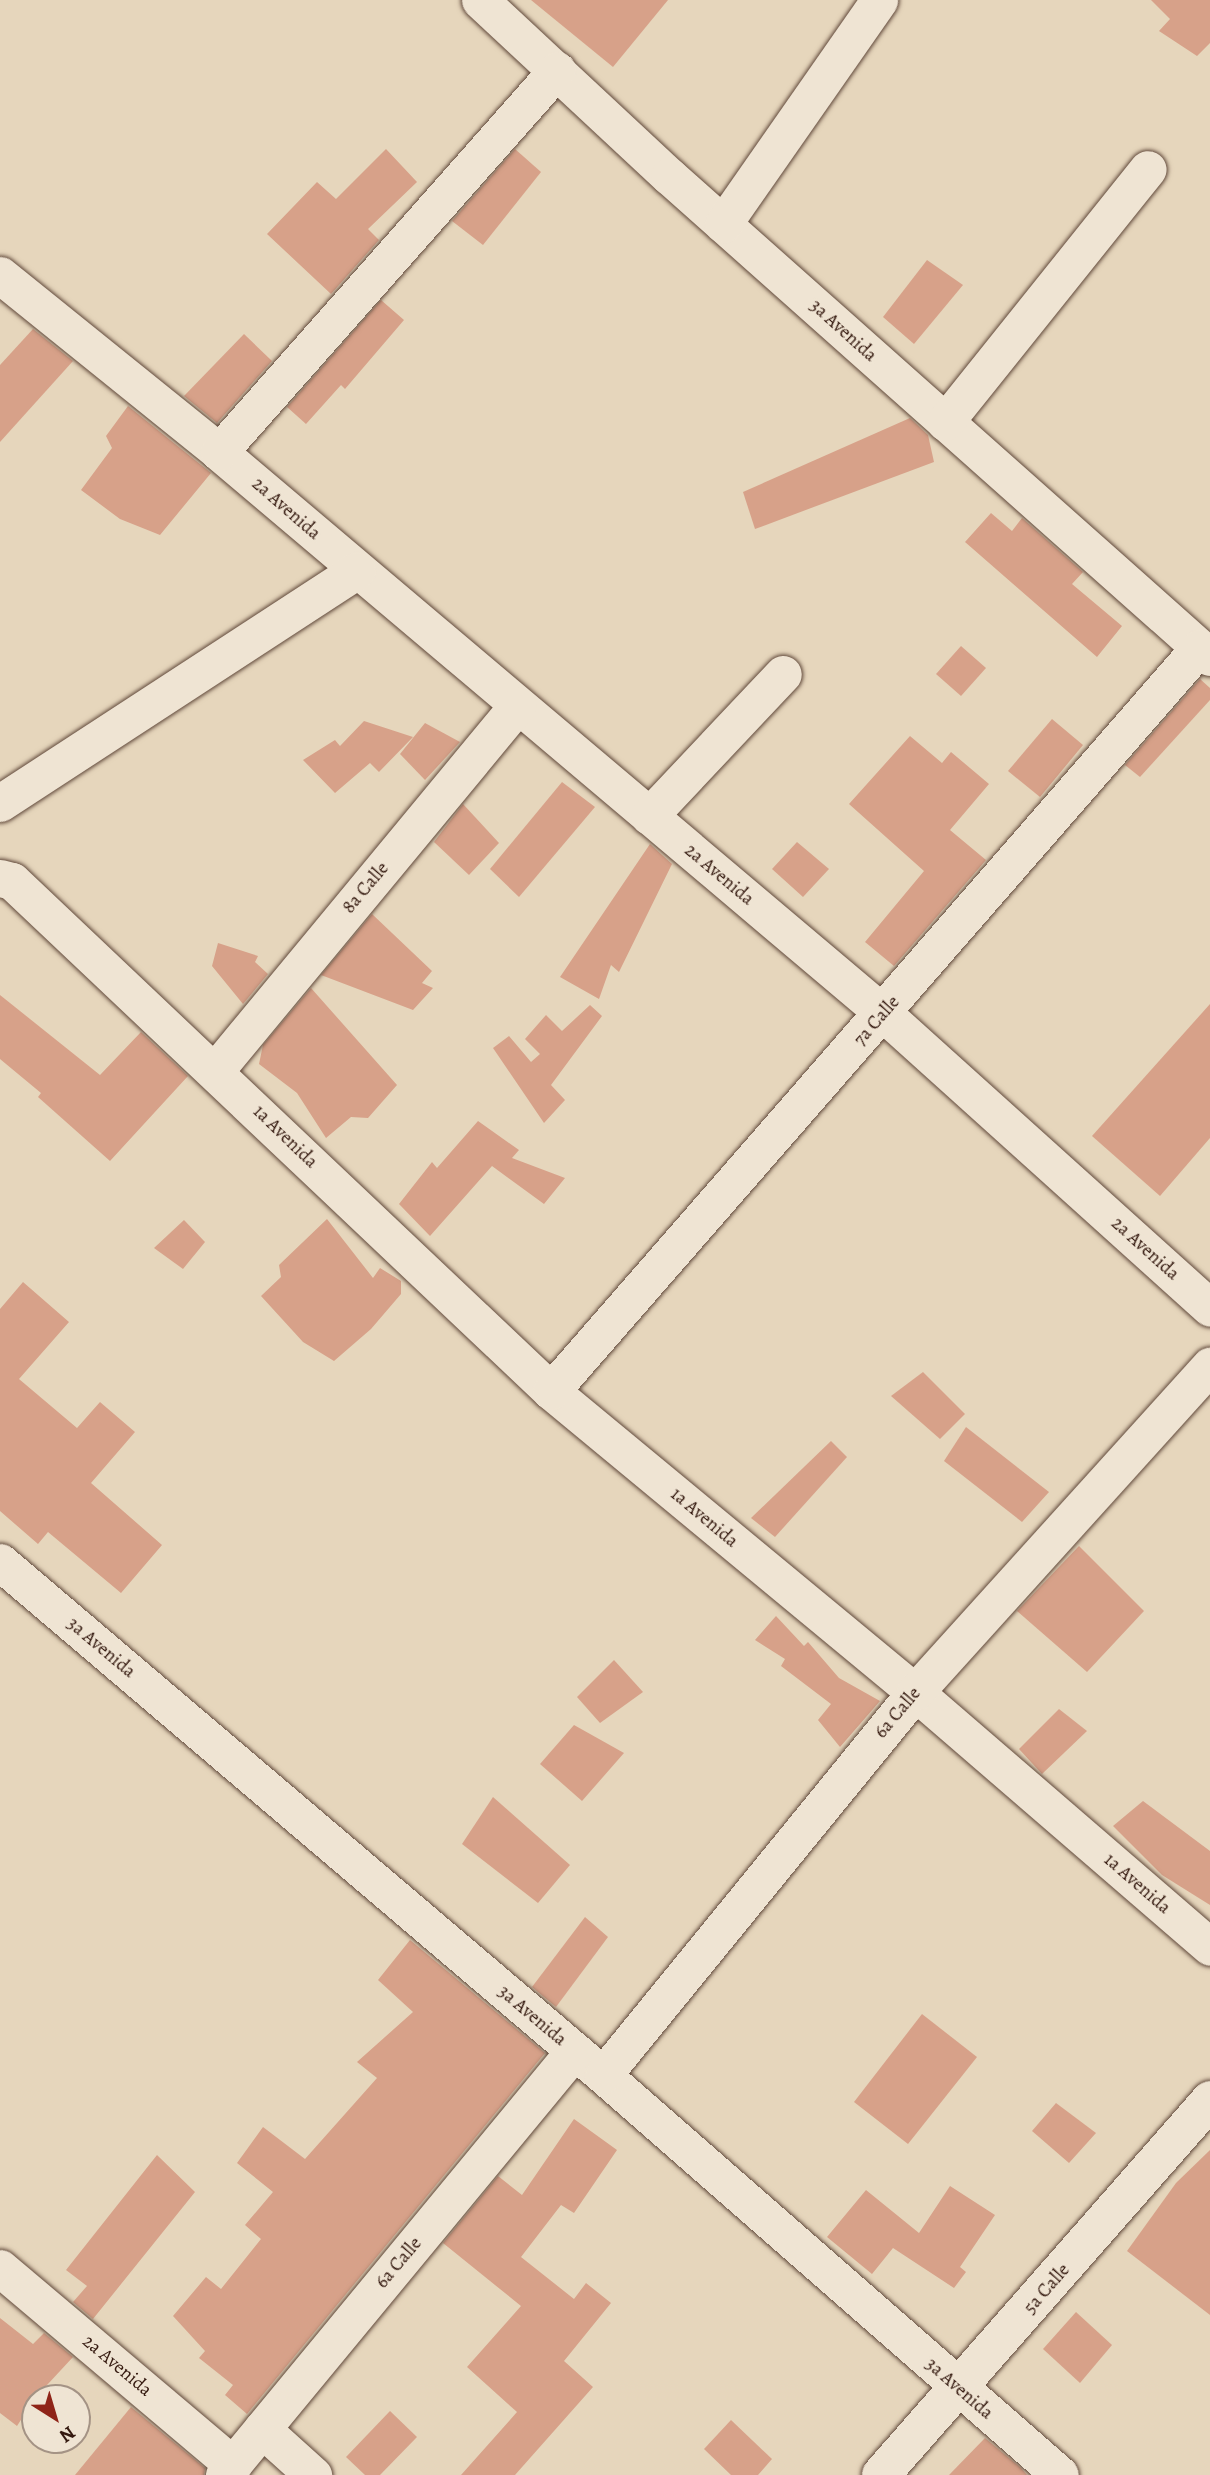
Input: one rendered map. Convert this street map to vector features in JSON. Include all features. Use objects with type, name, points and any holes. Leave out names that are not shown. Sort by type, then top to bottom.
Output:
[{"type":"street","name":"3a Avenida","points":[[480,0],[723,224],[1205,653]]},
{"type":"street","points":[[723,224],[879,0]]},
{"type":"street","points":[[219,452],[557,70]]},
{"type":"street","points":[[945,422],[1149,169]]},
{"type":"street","name":"2a Avenida","points":[[3,279],[219,452],[884,1014],[1210,1308]]},
{"type":"street","points":[[0,803],[357,570]]},
{"type":"street","name":"7a Calle","points":[[551,1391],[1205,653]]},
{"type":"street","points":[[649,816],[783,674]]},
{"type":"street","name":"8a Calle","points":[[215,1071],[517,706]]},
{"type":"street","name":"1a Avenida","points":[[0,878],[12,881],[551,1391],[915,1692],[1210,1947]]},
{"type":"street","name":"6a Calle","points":[[603,2075],[915,1692],[1210,1366]]},
{"type":"street","name":"3a Avenida","points":[[0,1562],[603,2075],[1060,2475]]},
{"type":"street","name":"6a Calle","points":[[229,2470],[574,2051]]},
{"type":"street","name":"5a Calle","points":[[881,2475],[1210,2100]]},
{"type":"street","name":"2a Avenida","points":[[0,2268],[229,2470]]},
{"type":"street","points":[[262,2429],[313,2475]]},
{"type":"building","points":[[531,0],[668,0],[613,67]]},
{"type":"building","points":[[1151,0],[1210,0],[1210,43],[1197,56],[1159,31],[1170,19]]},
{"type":"building","points":[[386,149],[417,182],[368,229],[379,240],[331,294],[267,234],[317,182],[336,199]]},
{"type":"building","points":[[515,149],[541,172],[483,245],[452,221]]},
{"type":"building","points":[[927,260],[963,285],[914,344],[883,317]]},
{"type":"building","points":[[381,300],[404,320],[345,389],[341,385],[306,424],[287,407]]},
{"type":"building","points":[[33,329],[73,361],[0,442],[0,365]]},
{"type":"building","points":[[244,334],[272,361],[217,423],[184,396]]},
{"type":"building","points":[[128,406],[211,473],[160,535],[120,519],[81,490],[112,448],[106,436]]},
{"type":"building","points":[[910,418],[928,435],[934,462],[755,529],[743,492]]},
{"type":"building","points":[[991,513],[1012,531],[1022,518],[1083,572],[1072,584],[1122,626],[1097,657],[965,542]]},
{"type":"building","points":[[961,646],[986,668],[961,696],[936,674]]},
{"type":"building","points":[[1200,679],[1210,688],[1210,700],[1140,777],[1125,765]]},
{"type":"building","points":[[1052,719],[1083,745],[1040,797],[1008,771]]},
{"type":"building","points":[[364,721],[413,737],[379,772],[370,763],[335,793],[303,760],[335,740],[340,746]]},
{"type":"building","points":[[425,723],[460,742],[425,780],[400,754]]},
{"type":"building","points":[[910,736],[942,763],[951,752],[989,784],[950,830],[986,860],[894,966],[865,942],[924,871],[849,804]]},
{"type":"building","points":[[562,782],[595,807],[519,897],[490,869]]},
{"type":"building","points":[[463,804],[499,843],[469,875],[434,842]]},
{"type":"building","points":[[797,842],[829,869],[803,897],[772,869]]},
{"type":"building","points":[[650,844],[672,864],[619,972],[611,965],[599,999],[560,977]]},
{"type":"building","points":[[372,914],[432,971],[422,983],[433,988],[413,1010],[321,975]]},
{"type":"building","points":[[218,943],[258,956],[255,962],[268,974],[243,1004],[212,966]]},
{"type":"building","points":[[311,988],[397,1085],[368,1118],[351,1117],[326,1138],[297,1093],[259,1064],[263,1045]]},
{"type":"building","points":[[0,995],[100,1075],[141,1032],[188,1076],[110,1161],[38,1097],[41,1093],[0,1059]]},
{"type":"building","points":[[1210,1004],[1210,1138],[1160,1196],[1092,1136]]},
{"type":"building","points":[[590,1005],[602,1016],[551,1085],[565,1100],[544,1123],[493,1048],[509,1036],[531,1062],[540,1054],[525,1039],[546,1015],[562,1031]]},
{"type":"building","points":[[478,1121],[519,1150],[512,1158],[565,1178],[544,1204],[492,1166],[430,1236],[399,1204],[432,1162],[437,1168]]},
{"type":"building","points":[[327,1219],[373,1278],[380,1268],[401,1281],[401,1294],[371,1329],[334,1361],[303,1342],[261,1296],[281,1277],[279,1265]]},
{"type":"building","points":[[184,1220],[205,1242],[183,1269],[154,1248]]},
{"type":"building","points":[[23,1282],[69,1322],[19,1379],[77,1428],[100,1402],[135,1432],[91,1483],[162,1545],[121,1593],[48,1532],[38,1544],[0,1511],[0,1309]]},
{"type":"building","points":[[923,1372],[965,1414],[940,1439],[891,1396]]},
{"type":"building","points":[[966,1427],[1049,1492],[1022,1522],[944,1461]]},
{"type":"building","points":[[831,1441],[847,1457],[775,1537],[751,1518]]},
{"type":"building","points":[[1079,1546],[1144,1611],[1087,1672],[1017,1611]]},
{"type":"building","points":[[776,1616],[804,1646],[808,1642],[839,1678],[880,1701],[840,1747],[818,1720],[831,1704],[781,1666],[785,1659],[755,1640]]},
{"type":"building","points":[[614,1660],[643,1692],[600,1723],[577,1697]]},
{"type":"building","points":[[1059,1709],[1087,1731],[1042,1774],[1019,1749]]},
{"type":"building","points":[[574,1725],[624,1753],[582,1801],[540,1764]]},
{"type":"building","points":[[493,1797],[570,1865],[538,1903],[462,1844]]},
{"type":"building","points":[[1143,1801],[1210,1851],[1210,1905],[1162,1875],[1113,1826]]},
{"type":"building","points":[[585,1917],[608,1937],[556,2007],[532,1987]]},
{"type":"building","points":[[410,1940],[545,2053],[247,2414],[225,2395],[233,2385],[199,2358],[205,2351],[173,2316],[206,2277],[221,2289],[261,2239],[245,2225],[273,2192],[237,2163],[263,2127],[305,2159],[377,2078],[357,2062],[413,2012],[378,1980]]},
{"type":"building","points":[[922,2014],[977,2057],[908,2144],[854,2102]]},
{"type":"building","points":[[1056,2103],[1096,2133],[1069,2163],[1032,2131]]},
{"type":"building","points":[[574,2119],[617,2150],[574,2213],[561,2205],[521,2257],[574,2299],[586,2283],[611,2303],[564,2361],[593,2387],[515,2475],[461,2475],[517,2412],[467,2367],[521,2306],[443,2243],[498,2176],[522,2195]]},
{"type":"building","points":[[1210,2150],[1210,2315],[1127,2251],[1176,2183]]},
{"type":"building","points":[[157,2155],[195,2192],[93,2319],[73,2302],[87,2286],[66,2270]]},
{"type":"building","points":[[950,2186],[995,2215],[960,2267],[966,2272],[954,2288],[893,2248],[872,2274],[827,2237],[866,2190],[919,2233]]},
{"type":"building","points":[[1076,2312],[1112,2345],[1080,2383],[1043,2349]]},
{"type":"building","points":[[0,2318],[33,2344],[44,2333],[73,2357],[48,2384],[21,2384],[21,2420],[17,2426],[0,2413]]},
{"type":"building","points":[[131,2407],[205,2468],[204,2475],[75,2475]]},
{"type":"building","points":[[390,2411],[417,2437],[380,2475],[365,2475],[346,2457]]},
{"type":"building","points":[[731,2420],[772,2459],[758,2475],[731,2475],[704,2449]]},
{"type":"building","points":[[985,2438],[1021,2468],[1027,2475],[949,2475]]}]
